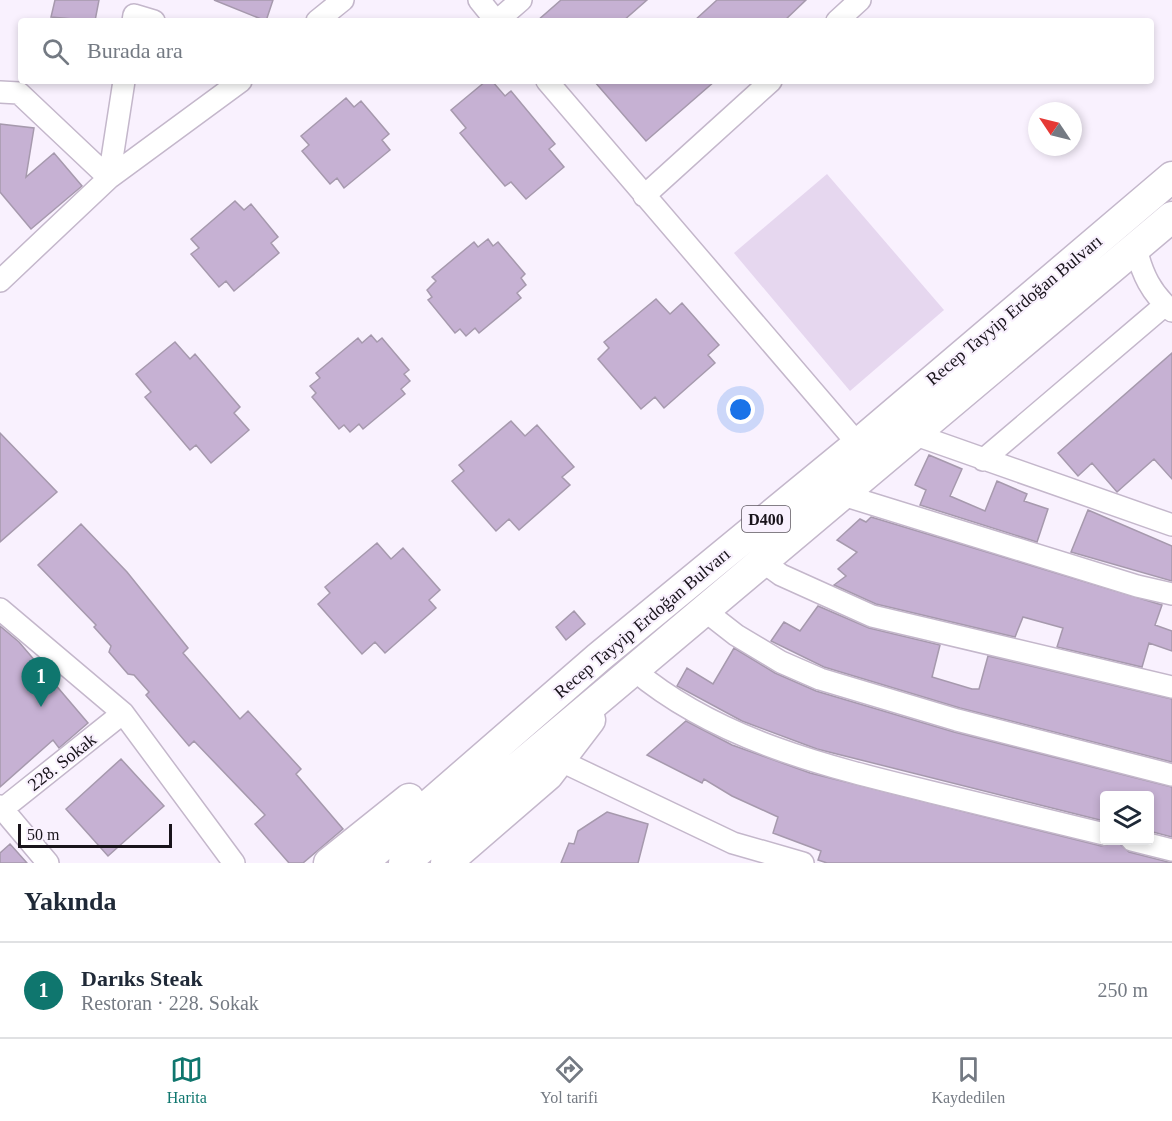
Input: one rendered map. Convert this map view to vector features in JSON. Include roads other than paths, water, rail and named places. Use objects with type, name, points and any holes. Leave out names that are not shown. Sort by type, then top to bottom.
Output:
[{"type":"highway","name":"Recep Tayyip Erdoğan Bulvarı","points":[[362,863],[599,657],[858,444],[1172,177]]},
{"type":"highway","name":"Recep Tayyip Erdoğan Bulvarı","points":[[404,863],[916,435],[1172,217]]},
{"type":"highway","points":[[329,863],[374,825],[599,657]]},
{"type":"highway","points":[[448,863],[561,761],[623,679]]},
{"type":"street","points":[[321,18],[343,0]]},
{"type":"street","points":[[479,0],[494,18]]},
{"type":"street","points":[[500,18],[521,0]]},
{"type":"street","points":[[840,18],[860,0]]},
{"type":"street","points":[[109,178],[124,84]]},
{"type":"street","points":[[0,281],[109,178],[237,84]]},
{"type":"street","points":[[550,84],[858,444]]},
{"type":"street","points":[[644,196],[768,84]]},
{"type":"street","points":[[0,92],[19,93],[109,178]]},
{"type":"street","points":[[983,460],[1169,308],[1152,290],[1142,273],[1136,248]]},
{"type":"street","points":[[916,435],[1172,525]]},
{"type":"street","points":[[843,495],[1137,586],[1172,594]]},
{"type":"street","points":[[763,562],[781,575],[872,616],[1172,687]]},
{"type":"street","points":[[0,609],[123,713],[234,863]]},
{"type":"street","points":[[704,610],[736,634],[781,662],[820,679],[979,726],[1172,775]]},
{"type":"street","points":[[623,679],[686,706],[745,736],[812,761],[1100,833]]},
{"type":"street","name":"228. Sokak","points":[[1,808],[123,713]]},
{"type":"street","points":[[561,761],[733,843],[803,863]]},
{"type":"street","points":[[1,808],[48,863]]},
{"type":"street","points":[[1152,845],[1172,850]]},
{"type":"place","name":"Darıks Steak","points":[[41,707]]}]
